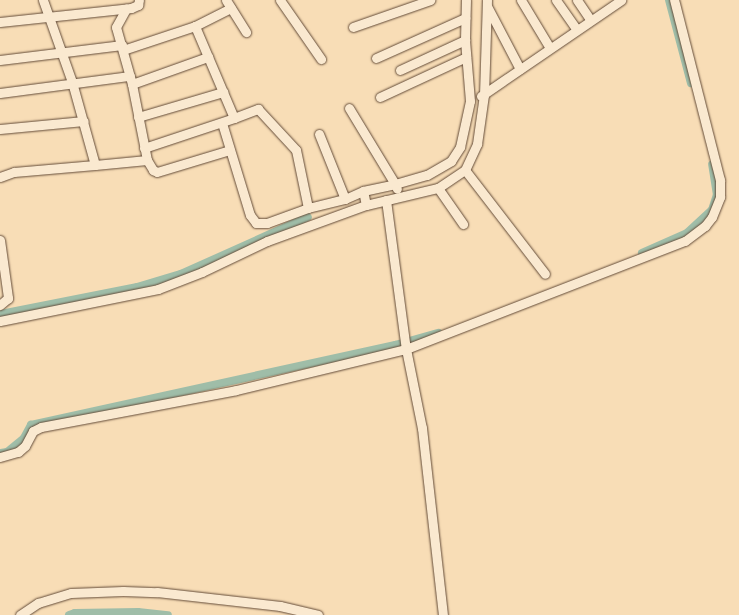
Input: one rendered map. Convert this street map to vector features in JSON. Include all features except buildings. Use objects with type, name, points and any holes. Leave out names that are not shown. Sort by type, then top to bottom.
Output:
[{"type":"street","points":[[43,0],[63,52],[84,121],[95,165]]},
{"type":"street","points":[[0,22],[126,9],[136,7],[139,0]]},
{"type":"street","points":[[226,0],[246,32]]},
{"type":"street","points":[[280,0],[321,59]]},
{"type":"street","points":[[353,27],[430,0]]},
{"type":"street","points":[[222,123],[250,214],[256,223],[268,223],[308,208],[345,199],[363,192],[427,175],[451,161],[460,147],[470,101],[466,57],[466,0]]},
{"type":"street","points":[[521,0],[550,48]]},
{"type":"street","points":[[556,0],[576,29]]},
{"type":"street","points":[[577,0],[590,19]]},
{"type":"street","points":[[470,101],[484,95],[590,19],[621,0]]},
{"type":"street","points":[[0,457],[18,452],[25,446],[33,431],[41,427],[236,390],[405,345],[650,256],[685,241],[705,226],[718,204],[720,173],[674,0]]},
{"type":"street","points":[[487,3],[520,69]]},
{"type":"street","points":[[0,321],[158,289],[202,272],[268,241],[366,205],[438,188],[465,170],[477,144],[484,95],[487,3]]},
{"type":"street","points":[[0,60],[63,52],[122,48],[195,26],[231,8]]},
{"type":"street","points":[[126,9],[116,24],[131,80],[147,160],[153,170],[157,172],[230,150]]},
{"type":"street","points":[[376,58],[465,18]]},
{"type":"street","points":[[195,26],[234,118]]},
{"type":"street","points":[[400,70],[466,40]]},
{"type":"street","points":[[0,93],[72,82],[131,80],[208,57]]},
{"type":"street","points":[[380,97],[466,57]]},
{"type":"street","points":[[138,117],[223,92]]},
{"type":"street","points":[[349,108],[395,184],[400,197]]},
{"type":"street","points":[[144,148],[222,123],[258,109],[296,150],[308,208]]},
{"type":"street","points":[[0,129],[84,121]]},
{"type":"street","points":[[319,134],[345,199]]},
{"type":"street","points":[[0,177],[14,172],[147,160]]},
{"type":"street","points":[[465,170],[545,274]]},
{"type":"street","points":[[438,188],[463,224]]},
{"type":"street","points":[[363,192],[366,205]]},
{"type":"street","points":[[386,200],[405,345],[422,428],[443,615]]},
{"type":"street","points":[[0,240],[8,298],[0,305]]},
{"type":"street","points":[[20,615],[38,603],[71,593],[123,591],[156,592],[280,606],[318,615]]},
{"type":"waterway","points":[[669,0],[691,83]]},
{"type":"waterway","points":[[642,253],[687,233],[712,210],[717,195],[712,164]]},
{"type":"waterway","points":[[0,314],[137,287],[181,274],[308,217]]},
{"type":"waterway","points":[[1,453],[7,452],[24,438],[31,425],[395,345],[438,333]]},
{"type":"waterway","points":[[69,615],[75,613],[138,612],[168,615]]}]
